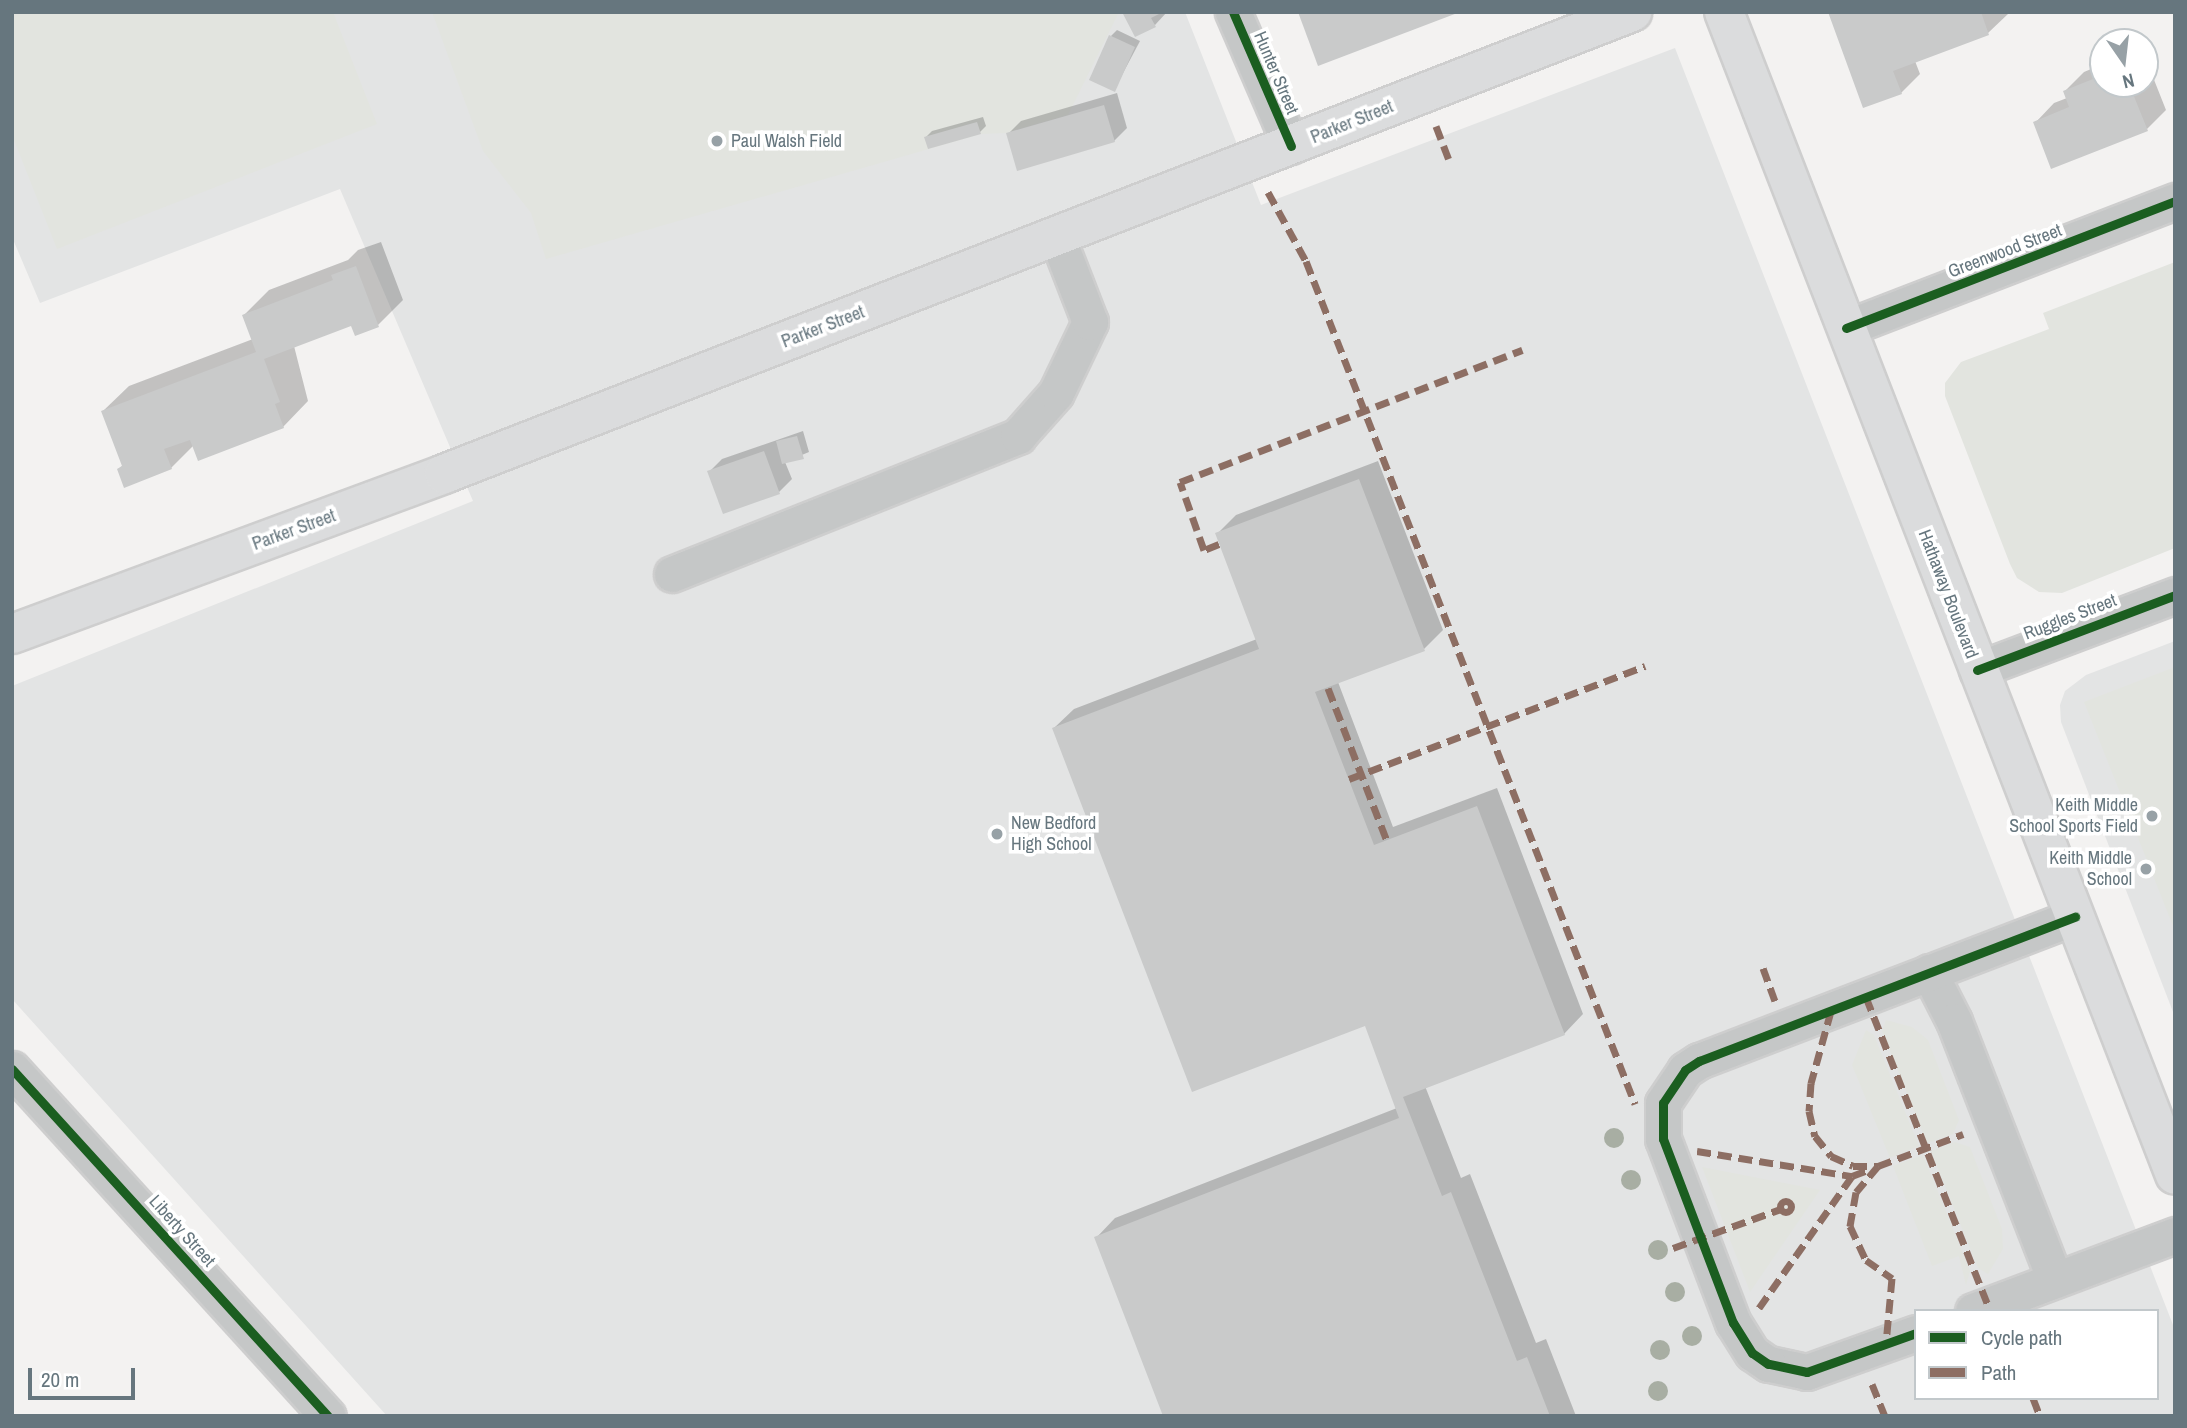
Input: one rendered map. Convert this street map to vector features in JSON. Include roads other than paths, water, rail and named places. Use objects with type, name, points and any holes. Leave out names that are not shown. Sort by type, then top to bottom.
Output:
[{"type":"main road","name":"Parker Street","points":[[12,635],[469,465],[1632,12]]},
{"type":"main road","name":"Hathaway Boulevard","points":[[1724,12],[2175,1175]]},
{"type":"street","name":"Hunter Street","points":[[1233,12],[1291,146]]},
{"type":"street","name":"Greenwood Street","points":[[1846,328],[2175,201]]},
{"type":"street","points":[[672,574],[1018,436],[1056,393],[1090,322],[1058,236]]},
{"type":"street","name":"Ruggles Street","points":[[1977,670],[2175,595]]},
{"type":"street","points":[[1914,1334],[1807,1373],[1768,1364],[1752,1353],[1733,1323],[1663,1139],[1663,1103],[1672,1086],[1699,1061],[2075,918]]},
{"type":"street","points":[[1929,972],[1954,1021],[2055,1280]]},
{"type":"street","name":"Liberty Street","points":[[12,1069],[328,1416]]},
{"type":"street","points":[[1978,1309],[2175,1235]]},
{"type":"place","name":"Paul Walsh Field","points":[[717,141]]},
{"type":"place","name":"Keith Middle School Sports Field","points":[[2152,816]]},
{"type":"place","name":"New Bedford High School","points":[[997,834]]},
{"type":"place","name":"Keith Middle School","points":[[2146,869]]}]
